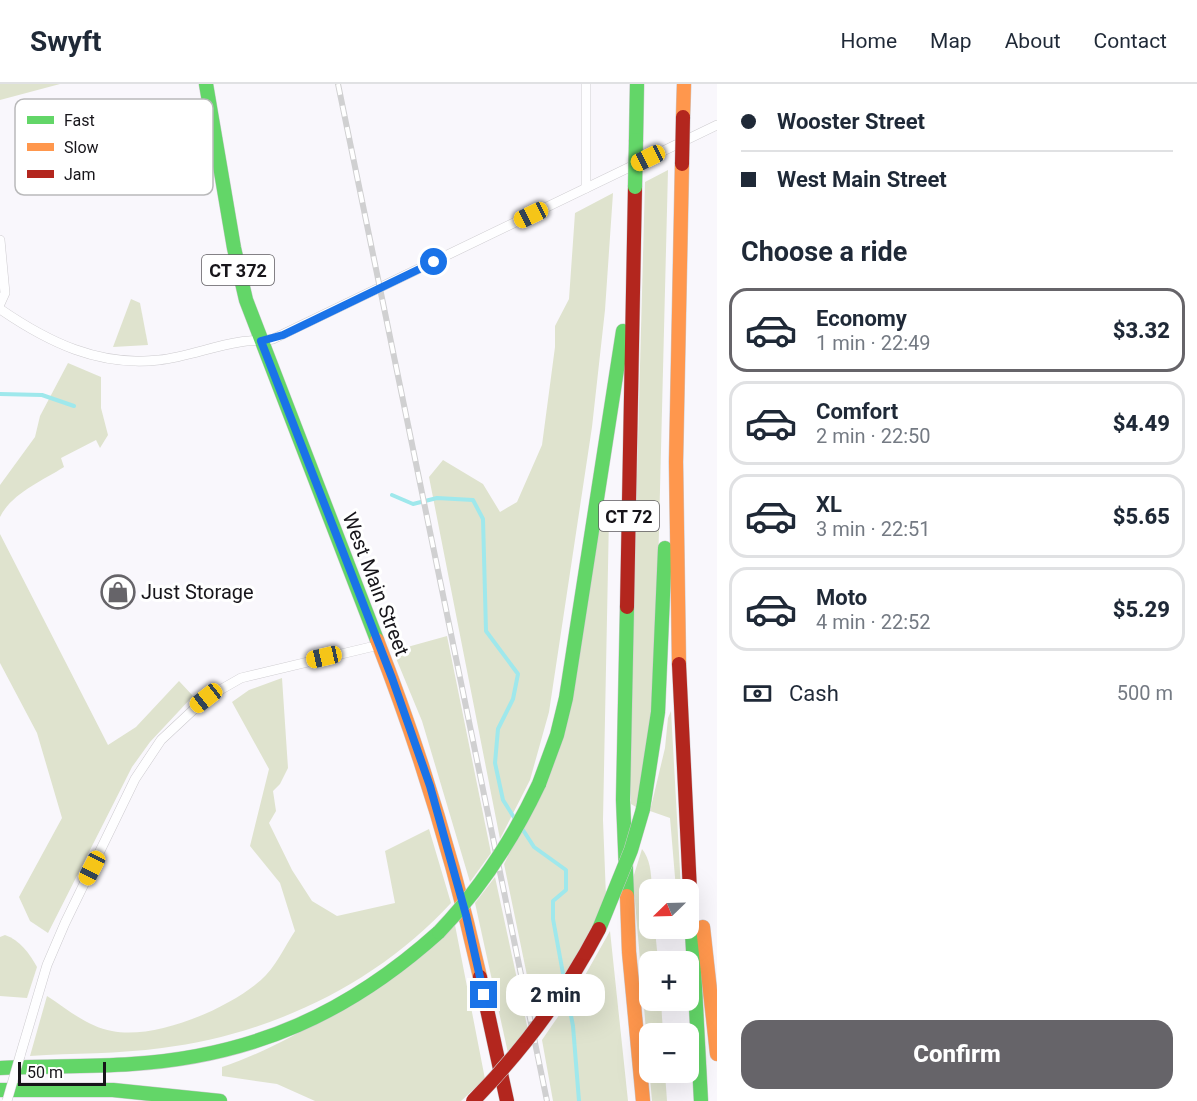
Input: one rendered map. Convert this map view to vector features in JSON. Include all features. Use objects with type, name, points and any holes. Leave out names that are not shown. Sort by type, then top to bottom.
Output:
[{"type":"main road","name":"West Main Street","points":[[206,84],[209,99]]},
{"type":"main road","name":"CT 72","points":[[637,84],[623,800],[628,942],[643,1101]]},
{"type":"main road","name":"CT 72","points":[[684,84],[676,580],[701,1101]]},
{"type":"main road","name":"West Main Street","points":[[213,125],[235,254],[246,300],[379,645],[427,777],[448,849],[507,1101]]},
{"type":"main road","points":[[0,1068],[152,1063],[192,1059],[250,1046],[302,1026],[358,996],[401,965],[439,932],[467,902],[499,859],[539,784],[556,735],[568,683],[620,361],[633,244]]},
{"type":"main road","points":[[472,1101],[524,1046],[571,981],[615,894],[643,809],[656,744],[661,695],[668,411],[678,348]]},
{"type":"main road","points":[[684,770],[696,838],[717,1054]]},
{"type":"main road","points":[[0,1090],[113,1090],[220,1101]]},
{"type":"street","points":[[586,84],[586,188]]},
{"type":"street","points":[[0,309],[29,329],[62,345],[113,360],[158,360],[241,342],[261,341],[283,335],[717,124]]},
{"type":"street","points":[[0,240],[4,267],[4,292],[0,304]]},
{"type":"street","points":[[7,1101],[47,965],[135,779],[161,740],[206,698],[242,678],[265,670],[379,645]]},
{"type":"green space","points":[[0,84],[60,84],[0,100]]},
{"type":"green space","points":[[668,170],[656,650],[651,719],[636,807],[631,804],[630,736],[645,182]]},
{"type":"green space","points":[[613,193],[605,310],[592,427],[549,712],[530,780],[500,839],[429,477],[443,460],[483,484],[500,512],[517,502],[542,445],[555,347],[555,326],[569,299],[575,213]]},
{"type":"green space","points":[[131,299],[140,303],[148,345],[113,347]]},
{"type":"green space","points":[[68,363],[101,377],[101,408],[108,435],[100,448],[96,440],[61,458],[64,467],[20,494],[0,517],[0,485],[35,437],[40,416]]},
{"type":"green space","points":[[605,512],[609,517],[603,820],[606,897],[585,942],[536,1019],[504,864],[550,772],[598,534]]},
{"type":"green space","points":[[0,534],[108,745],[136,727],[179,681],[193,696],[150,742],[132,767],[48,933],[30,921],[19,897],[62,818],[37,733],[0,663]]},
{"type":"green space","points":[[447,636],[491,853],[470,882],[422,721],[393,651]]},
{"type":"green space","points":[[282,678],[288,768],[280,784],[273,791],[276,811],[269,823],[292,870],[312,901],[337,916],[395,903],[385,851],[429,829],[451,903],[422,932],[390,958],[356,981],[320,1001],[282,1018],[202,1041],[162,1048],[30,1056],[47,996],[78,1017],[103,1029],[129,1033],[149,1031],[190,1020],[230,1001],[261,980],[275,963],[295,931],[280,883],[250,846],[269,769],[232,702],[249,690]]},
{"type":"green space","points":[[671,711],[680,879],[675,879],[670,818],[650,811],[665,748],[668,718]]},
{"type":"green space","points":[[642,849],[650,866],[651,879],[639,879],[639,939],[656,939],[657,951],[639,951],[633,878]]},
{"type":"green space","points":[[495,877],[528,1030],[508,1053],[475,903]]},
{"type":"green space","points":[[455,925],[485,1079],[461,1101],[315,1101],[277,1084],[222,1076],[222,1067],[254,1055],[315,1023],[371,986]]},
{"type":"green space","points":[[610,931],[628,1101],[553,1101],[542,1040],[579,986]]},
{"type":"green space","points":[[5,935],[24,948],[37,967],[27,998],[0,996],[0,937]]},
{"type":"green space","points":[[644,1011],[662,1011],[662,1023],[645,1023]]},
{"type":"green space","points":[[650,1083],[666,1083],[667,1101],[652,1101]]},
{"type":"waterway","points":[[0,394],[42,395],[74,406]]},
{"type":"waterway","points":[[392,495],[413,504],[437,498],[473,500],[483,519],[486,631],[518,674],[513,699],[498,729],[495,763],[503,800],[515,819]]},
{"type":"waterway","points":[[523,830],[534,847],[566,870],[566,890],[553,901],[553,919],[564,979]]},
{"type":"waterway","points":[[567,995],[573,1026],[579,1101]]},
{"type":"railway","points":[[338,84],[547,1101]]},
{"type":"traffic: fast","points":[[206,84],[209,99]]},
{"type":"traffic: fast","points":[[636,140],[637,84]]},
{"type":"traffic: fast","points":[[213,125],[234,248],[246,300],[377,640]]},
{"type":"traffic: fast","points":[[635,187],[636,140]]},
{"type":"traffic: fast","points":[[539,784],[557,735],[566,698],[623,331]]},
{"type":"traffic: fast","points":[[643,809],[658,712],[665,548]]},
{"type":"traffic: fast","points":[[627,607],[623,800],[627,896]]},
{"type":"traffic: fast","points":[[439,932],[469,898],[495,862],[539,784]]},
{"type":"traffic: fast","points":[[599,929],[631,850],[643,809]]},
{"type":"traffic: fast","points":[[0,1068],[132,1064],[177,1059],[259,1040],[298,1025],[370,986],[405,961],[439,932]]},
{"type":"traffic: fast","points":[[692,939],[701,1101]]},
{"type":"traffic: fast","points":[[0,1090],[113,1090],[220,1101]]},
{"type":"traffic: slow","points":[[683,117],[684,84]]},
{"type":"traffic: slow","points":[[679,664],[676,462],[682,164]]},
{"type":"traffic: slow","points":[[377,640],[408,723],[435,807],[480,977]]},
{"type":"traffic: slow","points":[[627,896],[629,952],[643,1101]]},
{"type":"traffic: slow","points":[[703,927],[717,1054]]},
{"type":"traffic: jam","points":[[682,164],[683,117]]},
{"type":"traffic: jam","points":[[627,607],[635,187]]},
{"type":"traffic: jam","points":[[679,664],[689,879]]},
{"type":"traffic: jam","points":[[473,1101],[542,1020],[572,976],[599,929]]},
{"type":"traffic: jam","points":[[480,977],[507,1101]]},
{"type":"place","name":"Just Storage","points":[[118,592]]},
{"type":"route","points":[[434,262],[283,335],[261,341],[392,678],[430,786],[466,915],[484,995]]}]
